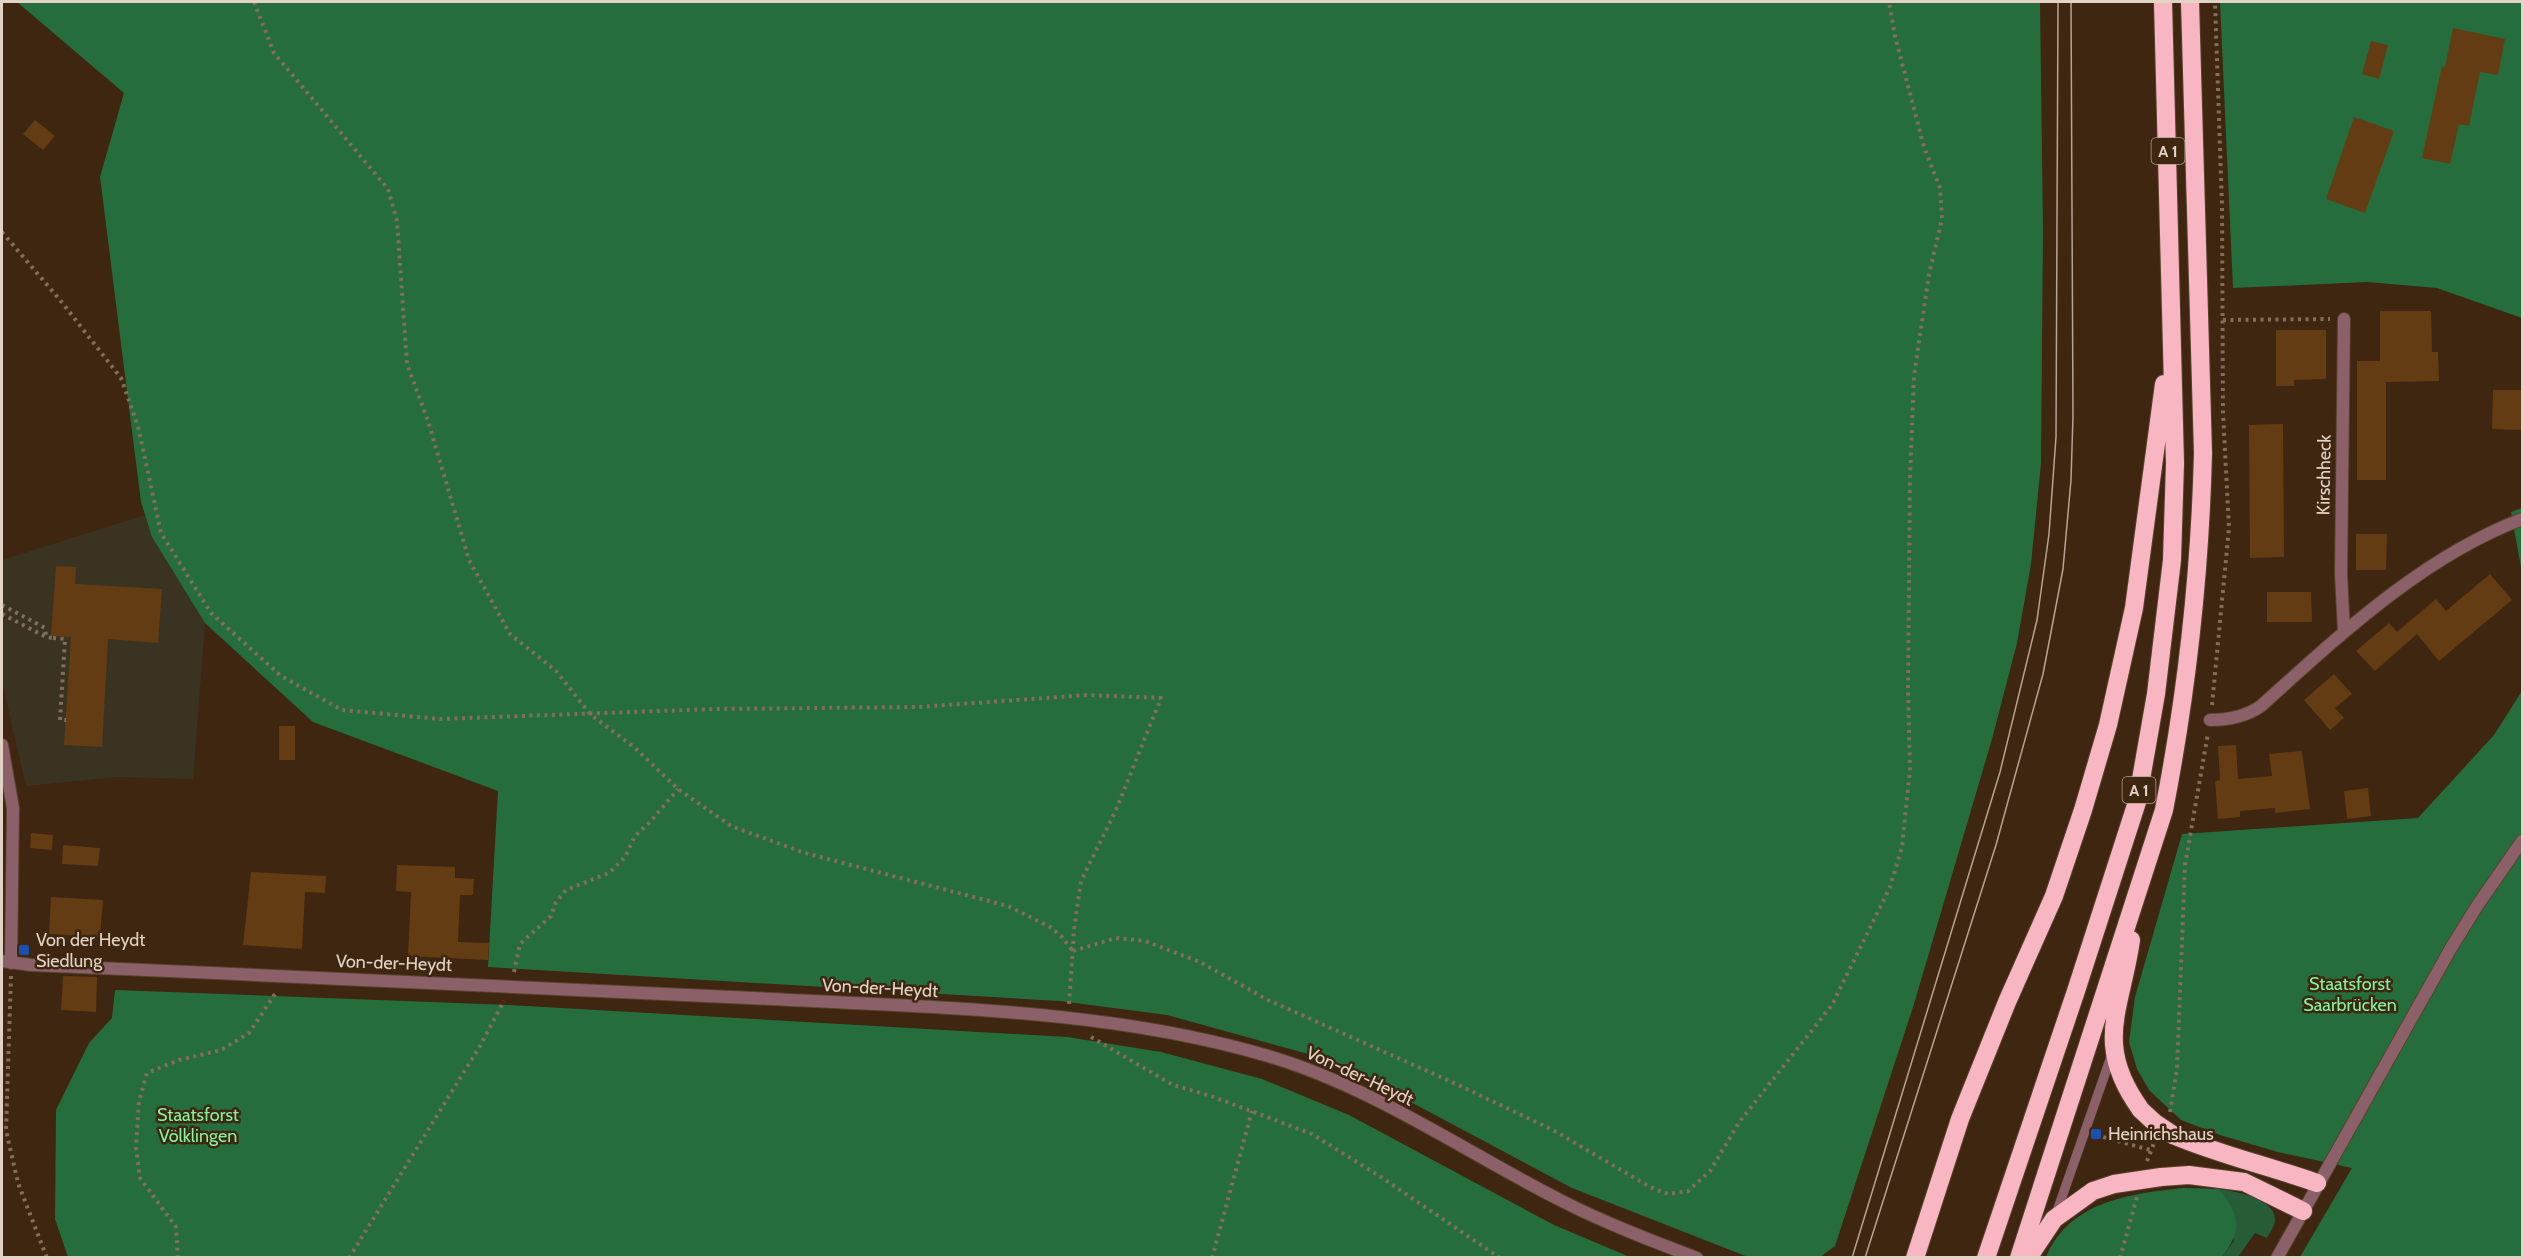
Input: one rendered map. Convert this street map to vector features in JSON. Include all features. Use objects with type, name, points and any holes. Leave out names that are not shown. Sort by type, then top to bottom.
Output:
[{"type":"highway","name":"A 1","points":[[1986,1257],[2137,802],[2167,612],[2173,549],[2175,463],[2163,2]]},
{"type":"highway","name":"A 1","points":[[2019,1257],[2164,810],[2174,760],[2192,628],[2201,523],[2203,388],[2190,2]]},
{"type":"highway","points":[[1915,1257],[1960,1119],[2007,1002],[2054,896],[2108,725],[2134,608],[2142,557],[2163,393],[2171,300]]},
{"type":"highway","points":[[2137,895],[2127,964],[2112,1032],[2114,1047],[2127,1090],[2141,1110],[2155,1124],[2209,1150],[2282,1170],[2317,1183]]},
{"type":"highway","points":[[2028,1257],[2054,1219],[2093,1191],[2153,1173],[2244,1182],[2303,1211]]},
{"type":"street","name":"Kirschheck","points":[[2344,319],[2340,574],[2344,632]]},
{"type":"street","points":[[2210,720],[2237,718],[2261,706],[2344,632],[2459,548],[2485,534],[2523,519]]},
{"type":"street","points":[[2,745],[13,808],[7,962]]},
{"type":"street","points":[[2277,1257],[2451,948],[2523,841]]},
{"type":"street","name":"Von-der-Heydt","points":[[7,962],[512,986],[1067,1017],[1136,1026],[1215,1042],[1316,1072],[1413,1120],[1565,1203],[1697,1257]]},
{"type":"lane","points":[[2054,1219],[2114,1047]]},
{"type":"path","points":[[254,2],[274,53],[388,189],[397,221],[407,364],[428,421],[468,560],[510,634],[556,671],[591,715],[634,747],[678,789],[732,826],[804,853],[1008,906],[1050,927],[1073,951]]},
{"type":"path","points":[[1073,951],[1116,938],[1145,941],[1200,962],[1268,1000],[1553,1130],[1650,1187],[1668,1194],[1688,1191],[1710,1171],[1740,1121],[1832,1005],[1890,887],[1902,847],[1910,769],[1908,690],[1910,488],[1914,376],[1929,274],[1942,219],[1940,188],[1924,147],[1895,36],[1889,2]]},
{"type":"path","points":[[2,232],[60,300],[121,378],[138,426],[161,533],[212,613],[280,675],[342,710],[440,719],[713,709],[918,707],[1087,695],[1161,698],[1116,810],[1081,881],[1074,929],[1067,1017]]},
{"type":"path","points":[[2223,320],[2344,319]]},
{"type":"path","points":[[2,605],[45,628],[46,637]]},
{"type":"path","points":[[2,614],[46,637],[65,639],[60,720],[66,720]]},
{"type":"path","points":[[2169,1129],[2177,1069],[2185,865],[2210,720]]},
{"type":"path","points":[[349,1257],[480,1046],[512,986],[520,944],[551,916],[556,902],[566,890],[609,873],[625,857],[635,836],[678,789]]},
{"type":"path","points":[[7,962],[6,1130],[18,1183],[47,1257]]},
{"type":"path","points":[[178,1257],[176,1227],[140,1178],[136,1148],[139,1101],[147,1073],[179,1060],[221,1050],[249,1033],[284,976]]},
{"type":"path","points":[[1086,1035],[1173,1085],[1312,1134],[1500,1257]]},
{"type":"path","points":[[1212,1257],[1252,1111]]},
{"type":"path","points":[[2086,1132],[2150,1150]]},
{"type":"path","points":[[2153,1173],[2150,1150],[2155,1141]]},
{"type":"path","points":[[2120,1257],[2139,1191]]},
{"type":"shaded area","points":[[145,515],[152,537],[205,623],[193,779],[118,777],[26,786],[2,682],[2,560]]},
{"type":"green space","points":[[17,2],[2040,2],[2043,230],[2041,463],[2031,564],[2017,643],[1992,739],[1914,1004],[1835,1246],[1820,1257],[1748,1257],[1572,1188],[1364,1077],[1319,1057],[1167,1015],[1060,1001],[488,967],[498,791],[313,722],[205,623],[152,537],[141,502],[100,177],[124,93]]},
{"type":"green space","points":[[2220,2],[2522,2],[2522,318],[2437,288],[2367,282],[2233,288]]},
{"type":"green space","points":[[2522,508],[2522,573],[2511,512]]},
{"type":"green space","name":"Staatsforst Saarbrücken","points":[[2522,691],[2522,1257],[2300,1257],[2352,1168],[2278,1152],[2220,1135],[2181,1120],[2149,1090],[2137,1069],[2129,1042],[2135,997],[2182,834],[2418,818],[2494,735]]},
{"type":"green space","name":"Staatsforst Völklingen","points":[[115,990],[509,1005],[1067,1037],[1161,1052],[1262,1079],[1349,1115],[1554,1225],[1630,1257],[68,1257],[55,1219],[56,1110],[89,1043],[112,1018]]},
{"type":"green space","points":[[2183,1188],[2219,1189],[2231,1207],[2235,1215],[2236,1230],[2222,1257],[2046,1257],[2057,1238],[2070,1223],[2086,1212],[2103,1204],[2142,1193]]},
{"type":"green space","points":[[2219,1189],[2254,1198],[2274,1213],[2275,1223],[2267,1238],[2255,1233],[2238,1257],[2222,1257],[2234,1241]]},
{"type":"building","points":[[2453,28],[2505,39],[2498,75],[2480,72],[2469,126],[2459,124],[2450,164],[2422,158],[2442,66],[2445,67]]},
{"type":"building","points":[[2371,41],[2388,45],[2379,79],[2362,74]]},
{"type":"building","points":[[2354,117],[2394,131],[2365,213],[2326,199]]},
{"type":"building","points":[[35,120],[55,136],[43,150],[23,134]]},
{"type":"building","points":[[2380,311],[2431,311],[2432,352],[2438,352],[2439,381],[2386,382],[2386,480],[2357,480],[2357,361],[2380,361]]},
{"type":"building","points":[[2276,330],[2326,330],[2326,379],[2294,380],[2294,386],[2276,386]]},
{"type":"building","points":[[2493,390],[2523,390],[2523,430],[2492,429]]},
{"type":"building","points":[[2283,424],[2284,557],[2250,558],[2249,425]]},
{"type":"building","points":[[2356,534],[2387,534],[2386,570],[2356,570]]},
{"type":"building","points":[[56,566],[76,567],[75,584],[162,589],[158,643],[108,639],[102,747],[64,745],[71,637],[51,636]]},
{"type":"building","points":[[2490,574],[2512,600],[2439,661],[2417,634],[2375,671],[2356,651],[2389,623],[2397,632],[2436,599],[2446,611]]},
{"type":"building","points":[[2267,592],[2311,592],[2312,622],[2267,622]]},
{"type":"building","points":[[2334,674],[2352,694],[2335,708],[2344,718],[2330,730],[2304,700]]},
{"type":"building","points":[[279,726],[295,726],[295,760],[279,760]]},
{"type":"building","points":[[2236,745],[2238,779],[2272,776],[2269,754],[2302,751],[2310,809],[2275,813],[2275,808],[2240,811],[2240,817],[2218,819],[2215,781],[2220,780],[2218,746]]},
{"type":"building","points":[[2368,788],[2371,816],[2347,819],[2344,791]]},
{"type":"building","points":[[31,833],[53,835],[52,850],[30,848]]},
{"type":"building","points":[[63,845],[100,848],[98,866],[62,864]]},
{"type":"building","points":[[397,865],[455,867],[455,878],[474,879],[473,895],[460,895],[458,942],[489,943],[488,960],[408,956],[411,892],[396,891]]},
{"type":"building","points":[[251,872],[326,876],[325,893],[305,892],[302,949],[243,945]]},
{"type":"building","points":[[51,897],[103,900],[100,937],[49,934]]},
{"type":"building","points":[[63,976],[97,977],[96,1012],[61,1010]]},
{"type":"tram line","points":[[1852,1258],[2000,772],[2037,620],[2049,534],[2056,437],[2058,2]]},
{"type":"tram line","points":[[1865,1258],[1996,845],[2043,674],[2063,569],[2071,480],[2073,416],[2071,2]]},
{"type":"place","name":"Von der Heydt Siedlung","points":[[24,950]]},
{"type":"place","name":"Heinrichshaus","points":[[2096,1134]]}]
